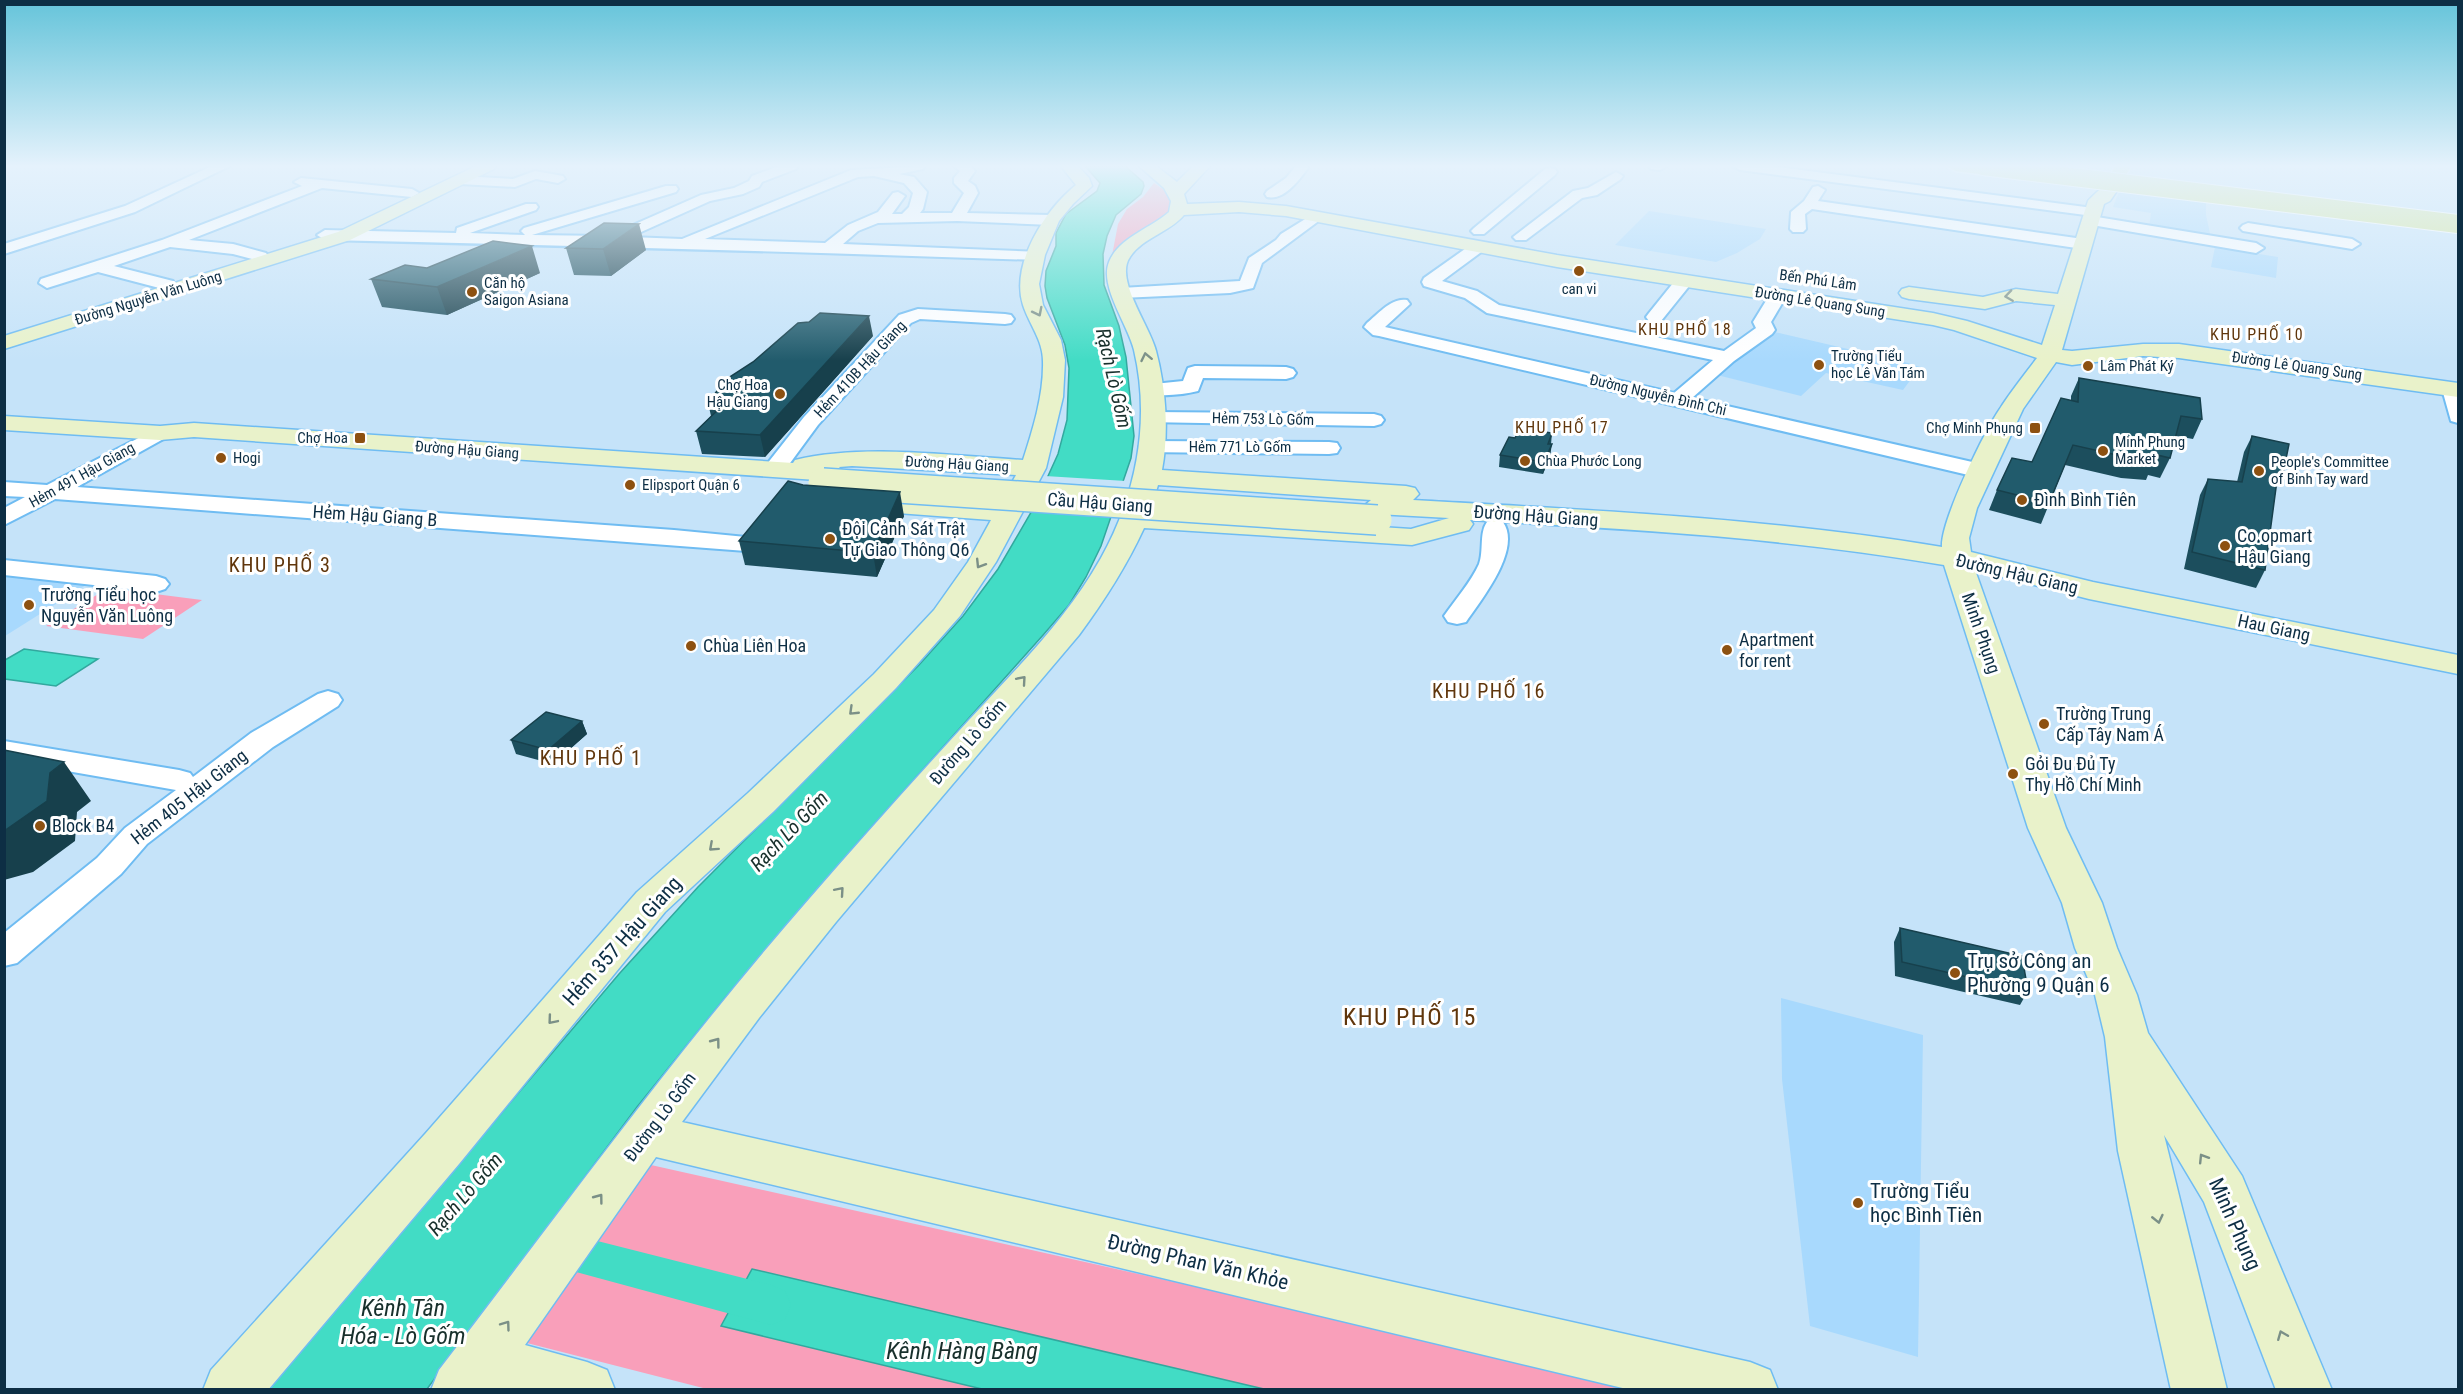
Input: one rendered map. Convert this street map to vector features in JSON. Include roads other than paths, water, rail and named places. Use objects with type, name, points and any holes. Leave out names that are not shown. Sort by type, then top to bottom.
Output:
[{"type":"street","points":[[4,249],[61,231]]},
{"type":"street","points":[[47,283],[168,243],[195,231]]},
{"type":"street","name":"Đường Nguyễn Văn Luông","points":[[4,336],[333,231]]},
{"type":"street","name":"Đường Nguyễn Văn Luông","points":[[4,343],[354,231]]},
{"type":"street","points":[[444,238],[463,231]]},
{"type":"street","points":[[505,238],[529,231]]},
{"type":"street","points":[[607,241],[630,231]]},
{"type":"street","points":[[681,244],[713,231]]},
{"type":"street","points":[[827,250],[849,231]]},
{"type":"street","name":"Hẻm 357 Hậu Giang","points":[[231,1389],[442,1149],[651,902],[761,802],[885,681],[945,615],[982,562],[1033,468],[1042,440],[1051,397],[1053,360],[1050,337],[1033,304],[1029,284],[1036,255],[1046,231]]},
{"type":"street","name":"Đường Lò Gốm","points":[[470,1375],[742,1007],[1084,607],[1111,566],[1148,477],[1152,418],[1151,389],[1141,336],[1121,293],[1116,278],[1116,269],[1121,254],[1155,231]]},
{"type":"street","points":[[1121,293],[1230,288],[1247,284],[1255,261],[1282,243],[1295,231]]},
{"type":"street","name":"Đường Lê Quang Sung","points":[[1420,231],[1479,239],[1684,281],[1946,321],[2050,355],[2081,358],[2126,351],[2172,350],[2455,390]]},
{"type":"street","points":[[1447,231],[1479,239],[1521,237],[1561,243]]},
{"type":"street","points":[[1487,231],[1430,282],[1451,290],[1469,292],[1493,309],[1727,357]]},
{"type":"street","points":[[1521,237],[1529,231]]},
{"type":"street","name":"Minh Phụng","points":[[2085,231],[2050,355],[2011,409],[1964,508],[1955,538],[1959,568],[2048,828],[2082,903],[2096,948],[2116,995],[2127,1037],[2142,1151],[2199,1389]]},
{"type":"street","points":[[2155,231],[2211,255]]},
{"type":"street","points":[[2193,231],[2256,248]]},
{"type":"street","points":[[2281,231],[2346,240]]},
{"type":"street","points":[[325,235],[505,238],[1036,255]]},
{"type":"street","points":[[168,243],[233,249],[260,256]]},
{"type":"street","points":[[99,267],[167,285]]},
{"type":"street","points":[[1655,317],[1684,281]]},
{"type":"street","points":[[1891,291],[1985,303],[1997,298],[2016,295],[2066,301]]},
{"type":"street","points":[[1678,400],[1727,357],[1766,330],[1762,322],[1778,295]]},
{"type":"street","name":"Đường Nguyễn Đình Chi","points":[[1401,303],[1373,327],[1379,331],[1981,471]]},
{"type":"street","name":"Hẻm 410B Hậu Giang","points":[[768,475],[811,422],[905,319],[918,314],[1005,319]]},
{"type":"street","points":[[1151,389],[1191,387],[1195,372],[1286,373]]},
{"type":"street","points":[[2455,390],[2458,417]]},
{"type":"street","name":"Hẻm 753 Lò Gốm","points":[[1152,418],[1374,420]]},
{"type":"street","name":"Đường Hậu Giang","points":[[4,423],[160,433],[175,440],[827,478]]},
{"type":"street","name":"Hẻm 491 Hậu Giang","points":[[4,518],[160,433]]},
{"type":"street","name":"Hẻm 771 Lò Gốm","points":[[1150,447],[1329,448]]},
{"type":"street","name":"Đường Hậu Giang","points":[[768,475],[852,458],[1033,468]]},
{"type":"street","name":"Đường Hậu Giang","points":[[768,475],[808,498],[1008,513]]},
{"type":"street","name":"Đường Hậu Giang","points":[[1148,477],[1407,494],[1459,518],[1496,527],[1959,568]]},
{"type":"street","name":"Cầu Hậu Giang","points":[[827,478],[1377,513]]},
{"type":"street","name":"Hẻm Hậu Giang B","points":[[4,489],[49,494],[572,529],[746,544]]},
{"type":"street","name":"Đường Hậu Giang","points":[[1377,513],[1807,537],[2044,588],[2089,590]]},
{"type":"street","name":"Đường Hậu Giang","points":[[1132,519],[1412,537],[1459,518]]},
{"type":"street","points":[[1458,616],[1490,567],[1494,555],[1496,527]]},
{"type":"street","points":[[4,567],[156,584]]},
{"type":"street","name":"Hau Giang","points":[[2089,590],[2458,664]]},
{"type":"street","name":"Hẻm 405 Hậu Giang","points":[[4,952],[109,866],[136,836],[262,740],[328,700]]},
{"type":"street","points":[[4,750],[179,780]]},
{"type":"street","name":"Minh Phụng","points":[[2127,1037],[2225,1192],[2304,1389]]},
{"type":"street","name":"Đường Phan Văn Khỏe","points":[[646,1134],[1750,1389]]},
{"type":"street","points":[[470,1375],[587,1389]]},
{"type":"water","name":"Kênh Tân Hóa - Lò Gốm","points":[[1057,231],[1109,231],[1103,254],[1104,285],[1119,326],[1126,357],[1134,436],[1131,458],[1101,546],[1069,605],[861,839],[725,998],[637,1107],[427,1389],[267,1390],[619,974],[698,887],[919,665],[963,616],[998,569],[1033,509],[1058,454],[1067,420],[1069,368],[1065,345],[1047,298],[1045,286],[1046,271],[1056,246]]},
{"type":"water","points":[[24,649],[98,659],[56,686],[5,679],[5,660]]},
{"type":"water","name":"Kênh Hàng Bàng","points":[[752,1269],[1264,1389],[982,1389],[721,1326]]},
{"type":"waterway","name":"Kênh Hàng Bàng","points":[[554,1248],[771,1305]]},
{"type":"place","name":"can vi","points":[[1579,271]]},
{"type":"place","name":"Căn hộ Saigon Asiana","points":[[472,292]]},
{"type":"place","name":"Trường Tiểu học Lê Văn Tám","points":[[1819,365]]},
{"type":"place","name":"Lâm Phát Ký","points":[[2088,366]]},
{"type":"place","name":"Chợ Hoa Hậu Giang","points":[[780,394]]},
{"type":"place","name":"Chợ Minh Phụng","points":[[2035,428]]},
{"type":"place","name":"Chợ Hoa","points":[[360,438]]},
{"type":"place","name":"Minh Phung Market","points":[[2103,451]]},
{"type":"place","name":"Hogi","points":[[221,458]]},
{"type":"place","name":"Chùa Phước Long","points":[[1525,461]]},
{"type":"place","name":"People's Committee of Binh Tay ward","points":[[2259,471]]},
{"type":"place","name":"Elipsport Quận 6","points":[[630,485]]},
{"type":"place","name":"Đình Bình Tiên","points":[[2022,500]]},
{"type":"place","name":"Đội Cảnh Sát Trật Tự Giao Thông Q6","points":[[830,539]]},
{"type":"place","name":"Co.opmart Hậu Giang","points":[[2225,546]]},
{"type":"place","name":"Trường Tiểu học Nguyễn Văn Luông","points":[[29,605]]},
{"type":"place","name":"Chùa Liên Hoa","points":[[691,646]]},
{"type":"place","name":"Apartment for rent","points":[[1727,650]]},
{"type":"place","name":"Trường Trung Cấp Tây Nam Á","points":[[2044,724]]},
{"type":"place","name":"Gỏi Đu Đủ Ty Thy Hồ Chí Minh","points":[[2013,774]]},
{"type":"place","name":"Block B4","points":[[40,826]]},
{"type":"place","name":"Trụ sở Công an Phường 9 Quận 6","points":[[1955,973]]},
{"type":"place","name":"Trường Tiểu học Bình Tiên","points":[[1858,1203]]},
{"type":"district","name":"KHU PHỐ 18","points":[[1685,329]]},
{"type":"district","name":"KHU PHỐ 10","points":[[2257,334]]},
{"type":"district","name":"KHU PHỐ 17","points":[[1562,427]]},
{"type":"district","name":"KHU PHỐ 3","points":[[280,565]]},
{"type":"district","name":"KHU PHỐ 16","points":[[1489,691]]},
{"type":"district","name":"KHU PHỐ 1","points":[[591,758]]},
{"type":"district","name":"KHU PHỐ 15","points":[[1410,1017]]},
{"type":"water label","name":"Rạch Lò Gốm","points":[[1114,378]]},
{"type":"water label","name":"Rạch Lò Gốm","points":[[789,831]]},
{"type":"water label","name":"Rạch Lò Gốm","points":[[465,1194]]}]
